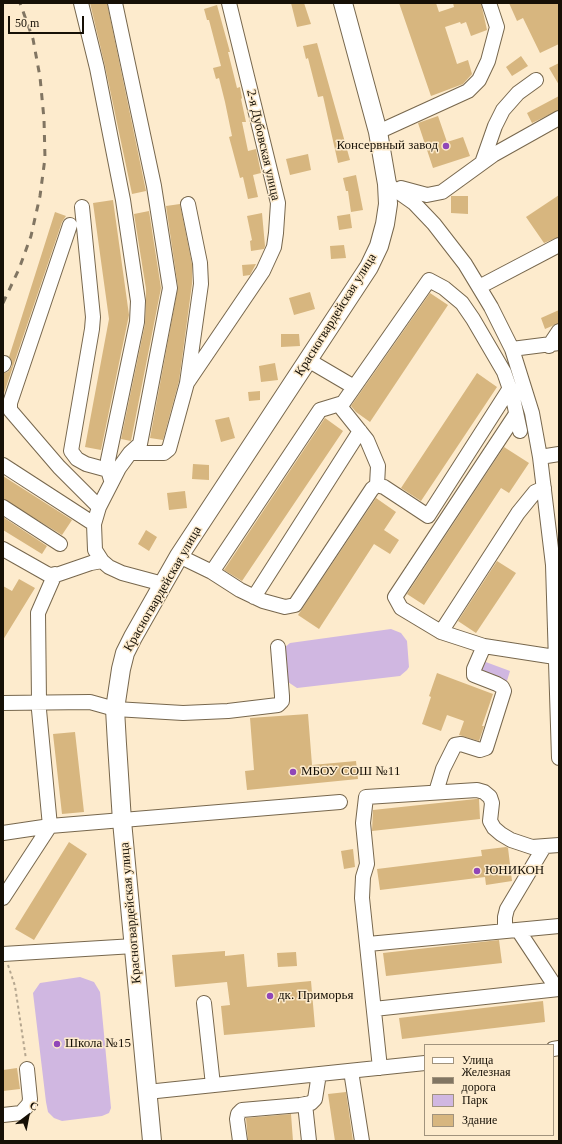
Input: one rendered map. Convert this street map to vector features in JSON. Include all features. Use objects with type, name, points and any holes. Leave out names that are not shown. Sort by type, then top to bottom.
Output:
[{"type":"main road","name":"Красногвардейская улица","points":[[152,1141],[122,821],[115,709],[125,653],[163,584],[370,267],[379,246],[385,224],[388,204],[387,184],[378,132],[343,3]]},
{"type":"street","points":[[81,3],[97,68],[123,200],[138,301],[137,322],[108,460],[110,475]]},
{"type":"street","points":[[116,3],[154,186],[170,288],[140,444],[110,475],[94,524],[95,550],[102,562],[109,568],[163,584]]},
{"type":"street","name":"2-я Дубовская улица","points":[[187,383],[263,271],[274,247],[276,233],[278,203],[229,3]]},
{"type":"street","points":[[378,132],[468,91],[479,80],[488,61],[497,28],[489,3]]},
{"type":"street","points":[[482,163],[495,126],[503,110],[518,93],[536,80]]},
{"type":"street","points":[[387,184],[417,194],[427,195],[442,192],[482,163],[559,118]]},
{"type":"street","points":[[387,184],[414,203],[434,224],[465,264],[491,307],[512,349],[532,413],[544,488],[554,526],[556,565],[555,657],[559,758]]},
{"type":"street","points":[[130,453],[164,453],[169,449],[187,383],[201,284],[200,264],[188,204]]},
{"type":"street","points":[[82,207],[92,329],[71,451],[77,459],[110,475]]},
{"type":"street","points":[[70,225],[6,402],[10,410],[59,467],[99,507]]},
{"type":"street","points":[[479,287],[559,245]]},
{"type":"street","points":[[212,572],[320,410],[343,403],[429,280],[444,288],[462,303],[473,319],[504,372],[510,388],[520,431]]},
{"type":"street","points":[[473,319],[491,307]]},
{"type":"street","points":[[512,349],[554,344],[559,331]]},
{"type":"street","points":[[308,360],[354,387]]},
{"type":"street","points":[[377,485],[384,487],[428,516],[510,388]]},
{"type":"street","points":[[180,556],[212,572],[240,590],[254,596],[285,607],[295,604],[372,489],[377,485],[378,466],[366,440],[339,405]]},
{"type":"street","points":[[516,414],[395,597],[401,608],[441,632],[484,646],[555,657]]},
{"type":"street","points":[[254,596],[360,431]]},
{"type":"street","points":[[540,457],[559,454]]},
{"type":"street","points":[[3,465],[94,524]]},
{"type":"street","points":[[441,632],[518,513],[532,495],[544,488]]},
{"type":"street","points":[[3,507],[60,544]]},
{"type":"street","points":[[3,548],[44,573],[55,574],[102,562]]},
{"type":"street","points":[[3,898],[50,826],[39,706],[38,613],[55,574]]},
{"type":"street","points":[[436,792],[443,769],[455,745],[461,744],[480,750],[486,748],[504,691],[502,687],[497,684],[474,675],[474,669],[484,646]]},
{"type":"street","points":[[3,703],[39,706],[90,702],[115,709],[183,713],[228,711],[278,705],[282,701],[278,647]]},
{"type":"street","points":[[380,1068],[362,898],[363,877],[367,864],[362,823],[366,797],[477,790],[484,792],[490,797],[492,803],[490,821],[494,828],[511,840],[521,844],[544,847],[559,845]]},
{"type":"street","points":[[3,832],[50,826],[340,802]]},
{"type":"street","points":[[544,847],[508,909],[505,917],[512,930],[558,989]]},
{"type":"street","points":[[368,944],[559,926]]},
{"type":"street","points":[[4,954],[134,946]]},
{"type":"street","points":[[374,1009],[558,989]]},
{"type":"street","points":[[204,1003],[213,1085]]},
{"type":"street","points":[[147,1092],[424,1063]]},
{"type":"street","points":[[3,1115],[21,1112],[29,1104],[30,1099],[27,1069]]},
{"type":"street","points":[[352,1071],[362,1141]]},
{"type":"street","points":[[240,1141],[237,1119],[238,1114],[242,1110],[305,1104],[315,1099],[319,1074]]},
{"type":"street","points":[[305,1104],[310,1141]]},
{"type":"path","points":[[4,954],[15,986],[27,1069]]},
{"type":"green space","points":[[391,629],[401,633],[407,641],[409,667],[400,676],[297,688],[288,682],[284,648],[290,643]]},
{"type":"green space","points":[[483,661],[510,671],[506,684],[478,674]]},
{"type":"green space","points":[[80,977],[94,982],[100,992],[111,1108],[109,1113],[102,1116],[62,1121],[54,1118],[48,1112],[33,993],[40,983]]},
{"type":"building","points":[[90,3],[107,3],[146,191],[132,194]]},
{"type":"building","points":[[291,3],[304,3],[311,24],[297,27]]},
{"type":"building","points":[[399,3],[436,3],[439,12],[454,7],[453,3],[481,3],[487,30],[471,36],[466,22],[461,24],[460,22],[445,27],[457,64],[468,60],[472,74],[463,84],[431,96]]},
{"type":"building","points":[[509,3],[559,3],[559,44],[540,53],[523,18],[517,21]]},
{"type":"building","points":[[217,5],[230,52],[228,52],[237,88],[240,87],[246,122],[242,122],[248,151],[256,149],[261,173],[253,175],[258,197],[248,199],[243,177],[240,178],[229,137],[232,136],[219,78],[216,79],[213,68],[221,66],[209,20],[207,20],[204,9]]},
{"type":"building","points":[[317,43],[350,160],[338,163],[323,96],[318,97],[308,58],[306,59],[303,46]]},
{"type":"building","points":[[521,56],[528,66],[512,76],[506,67]]},
{"type":"building","points":[[559,63],[559,85],[549,68]]},
{"type":"building","points":[[559,96],[559,110],[532,123],[527,113]]},
{"type":"building","points":[[438,116],[447,142],[463,137],[470,156],[433,168],[418,123]]},
{"type":"building","points":[[308,154],[311,170],[290,175],[286,159]]},
{"type":"building","points":[[356,175],[363,210],[351,212],[348,191],[346,191],[343,178]]},
{"type":"building","points":[[559,195],[559,237],[544,243],[526,217]]},
{"type":"building","points":[[451,196],[468,196],[468,214],[451,213]]},
{"type":"building","points":[[113,200],[129,315],[101,450],[85,447],[109,319],[93,203]]},
{"type":"building","points":[[180,204],[192,264],[192,284],[179,381],[163,440],[150,438],[178,287],[166,206]]},
{"type":"building","points":[[149,211],[161,288],[131,441],[121,439],[145,324],[146,301],[146,289],[134,214]]},
{"type":"building","points":[[55,212],[66,216],[62,222],[4,393],[3,373],[8,372],[12,366],[12,362],[9,357]]},
{"type":"building","points":[[262,213],[265,246],[264,249],[251,251],[250,241],[252,240],[247,216]]},
{"type":"building","points":[[350,214],[352,228],[339,230],[337,216]]},
{"type":"building","points":[[344,245],[346,258],[331,259],[330,246]]},
{"type":"building","points":[[256,264],[250,275],[243,276],[242,265]]},
{"type":"building","points":[[310,292],[315,309],[294,315],[289,298]]},
{"type":"building","points":[[430,293],[448,305],[370,422],[356,412],[351,406]]},
{"type":"building","points":[[559,310],[559,323],[545,329],[541,318]]},
{"type":"building","points":[[281,334],[299,334],[300,346],[281,347]]},
{"type":"building","points":[[275,363],[278,380],[261,382],[259,366]]},
{"type":"building","points":[[477,373],[497,387],[421,501],[401,488]]},
{"type":"building","points":[[260,391],[260,400],[249,401],[248,392]]},
{"type":"building","points":[[229,417],[235,438],[221,442],[215,420]]},
{"type":"building","points":[[325,418],[343,431],[242,581],[224,570]]},
{"type":"building","points":[[504,447],[529,463],[509,493],[501,488],[424,605],[407,594]]},
{"type":"building","points":[[193,464],[209,465],[209,480],[192,479]]},
{"type":"building","points":[[3,476],[72,520],[62,535],[3,499]]},
{"type":"building","points":[[185,491],[187,508],[169,510],[167,493]]},
{"type":"building","points":[[376,498],[396,512],[384,530],[399,540],[390,554],[374,544],[319,629],[298,615]]},
{"type":"building","points":[[3,517],[47,546],[42,554],[3,530]]},
{"type":"building","points":[[146,530],[157,537],[149,551],[138,544]]},
{"type":"building","points":[[497,561],[516,573],[476,633],[458,621]]},
{"type":"building","points":[[19,579],[35,588],[3,640],[3,586],[12,591]]},
{"type":"building","points":[[437,673],[493,694],[482,726],[484,726],[479,741],[459,735],[464,721],[447,715],[441,731],[422,724]]},
{"type":"building","points":[[308,714],[312,765],[356,761],[358,779],[247,790],[245,771],[254,770],[250,718]]},
{"type":"building","points":[[75,732],[84,812],[62,814],[53,734]]},
{"type":"building","points":[[479,799],[480,819],[372,831],[373,810]]},
{"type":"building","points":[[69,842],[87,854],[34,940],[15,929]]},
{"type":"building","points":[[508,848],[512,881],[486,885],[485,877],[380,890],[377,869],[482,856],[481,850]]},
{"type":"building","points":[[353,849],[355,867],[344,869],[341,851]]},
{"type":"building","points":[[499,940],[502,963],[386,976],[383,953]]},
{"type":"building","name":"дк. Приморья","points":[[225,951],[225,956],[244,954],[247,987],[311,981],[315,1027],[224,1035],[221,1006],[230,1005],[227,982],[175,987],[172,955]]},
{"type":"building","points":[[296,952],[297,966],[278,967],[277,953]]},
{"type":"building","points":[[543,1001],[545,1022],[402,1039],[399,1018]]},
{"type":"building","points":[[17,1068],[20,1089],[3,1091],[3,1070]]},
{"type":"building","points":[[346,1092],[353,1141],[335,1141],[328,1094]]},
{"type":"building","points":[[291,1114],[293,1141],[248,1141],[246,1118]]},
{"type":"railway","points":[[3,303],[19,269],[31,236],[40,196],[45,158],[44,119],[40,77],[33,39],[20,3]]},
{"type":"place","name":"Консервный завод","points":[[446,146]]},
{"type":"place","name":"МБОУ СОШ №11","points":[[293,772]]},
{"type":"place","name":"ЮНИКОН","points":[[477,871]]},
{"type":"place","name":"дк. Приморья","points":[[270,996]]},
{"type":"place","name":"Школа №15","points":[[57,1044]]}]
